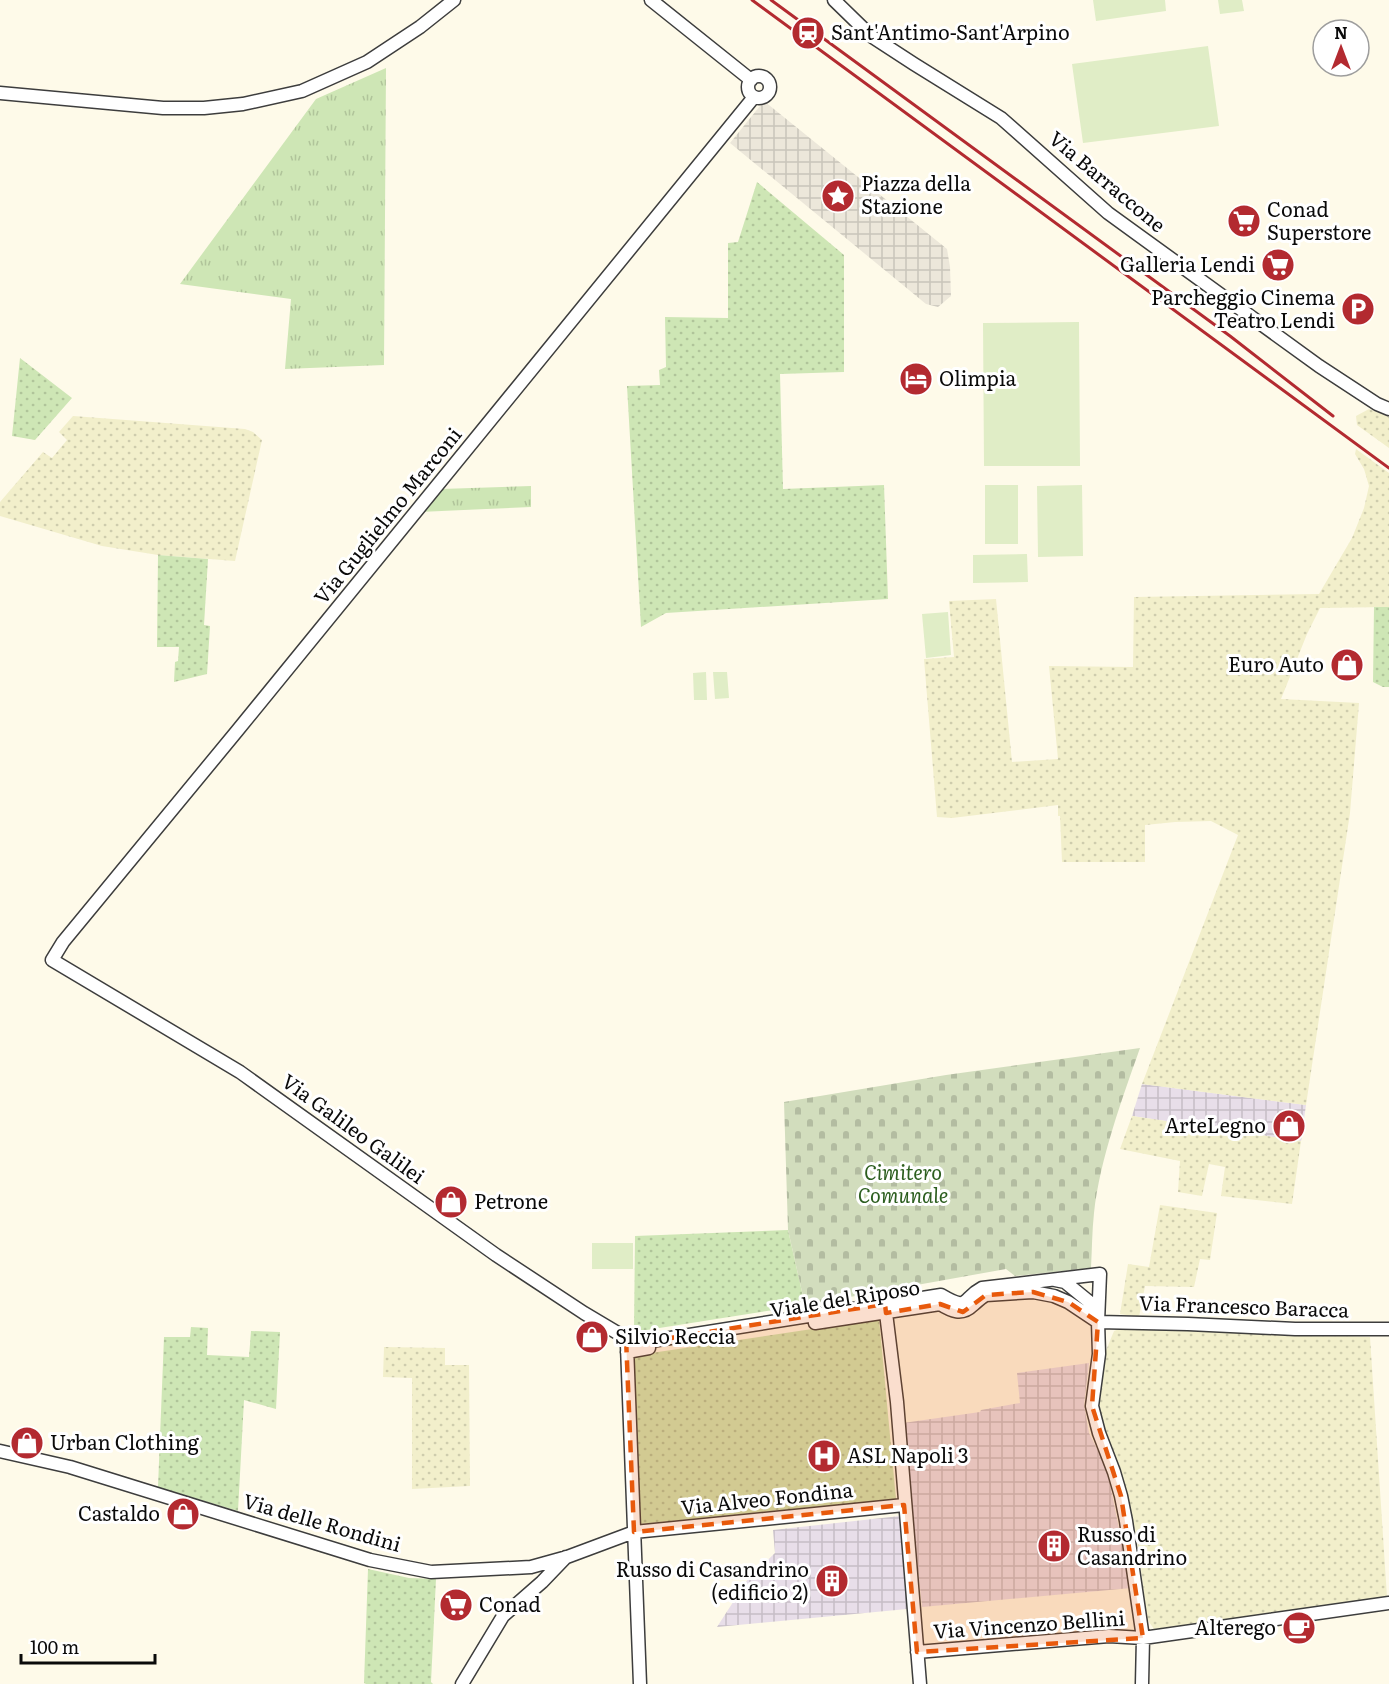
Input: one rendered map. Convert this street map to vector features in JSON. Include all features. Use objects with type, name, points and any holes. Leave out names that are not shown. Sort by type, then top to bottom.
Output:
[{"type":"street","points":[[0,93],[163,108],[204,108],[243,104],[302,91],[367,62],[420,27],[454,0]]},
{"type":"street","points":[[651,0],[751,80]]},
{"type":"street","name":"Via Barraccone","points":[[834,0],[871,36],[1001,118],[1108,213],[1319,366],[1377,404],[1389,409]]},
{"type":"street","points":[[756,76],[762,76],[768,80],[770,91],[766,96],[754,97],[748,89],[751,80],[756,76]]},
{"type":"street","name":"Via Guglielmo Marconi","points":[[52,960],[63,942],[754,97]]},
{"type":"street","name":"Via Galileo Galilei","points":[[52,960],[240,1072],[496,1255],[626,1338]]},
{"type":"street","points":[[1061,1299],[1072,1298],[1074,1293],[1100,1274]]},
{"type":"street","points":[[1100,1274],[1099,1354],[1092,1406],[1123,1504],[1143,1638],[1142,1684]]},
{"type":"street","name":"Viale del Riposo","points":[[627,1352],[885,1308],[941,1295],[954,1302],[962,1303],[982,1288],[1100,1274]]},
{"type":"street","points":[[1051,1279],[1065,1282],[1098,1316]]},
{"type":"street","name":"Viale del Riposo","points":[[626,1338],[639,1343],[885,1308],[940,1304],[948,1309],[963,1312],[986,1295],[1033,1292],[1054,1296],[1075,1308],[1098,1316]]},
{"type":"street","points":[[1075,1308],[1076,1292]]},
{"type":"street","points":[[885,1308],[897,1402],[920,1684]]},
{"type":"street","name":"Via Francesco Baracca","points":[[1098,1316],[1188,1324],[1305,1329],[1389,1329]]},
{"type":"street","points":[[626,1338],[640,1684]]},
{"type":"street","name":"Via delle Rondini","points":[[1,1451],[70,1467],[370,1560],[431,1572],[531,1568],[634,1532]]},
{"type":"street","name":"Via Alveo Fondina","points":[[634,1532],[904,1505]]},
{"type":"street","points":[[462,1684],[503,1616],[567,1557]]},
{"type":"street","name":"Via Vincenzo Bellini","points":[[917,1652],[1109,1636],[1143,1638],[1389,1603]]},
{"type":"highlighted area","points":[[1033,1292],[1068,1302],[1098,1322],[1092,1406],[1121,1496],[1143,1638],[917,1652],[904,1505],[634,1532],[626,1338],[639,1343],[885,1304],[886,1313],[940,1304],[963,1312],[986,1295]]},
{"type":"shaded area","name":"Piazza della Stazione","points":[[764,101],[947,249],[951,296],[938,307],[926,304],[730,143]]},
{"type":"shaded area","points":[[1369,409],[1389,417],[1389,448],[1357,425],[1356,416]]},
{"type":"shaded area","points":[[73,416],[245,429],[253,432],[262,440],[235,561],[158,555],[102,546],[0,516],[0,502],[43,452],[52,458],[67,440],[59,432]]},
{"type":"shaded area","points":[[1356,449],[1389,473],[1389,607],[1320,608],[1281,699],[1359,703],[1350,813],[1306,1105],[1142,1084],[1238,835],[1211,821],[1145,825],[1145,862],[1062,862],[1058,805],[952,818],[937,817],[924,659],[954,657],[949,601],[996,599],[1012,762],[1058,759],[1049,666],[1133,667],[1134,597],[1319,594],[1352,538],[1364,508],[1369,486],[1364,469],[1355,454]]},
{"type":"shaded area","points":[[1142,1084],[1306,1105],[1301,1141],[1132,1116]]},
{"type":"shaded area","points":[[1132,1116],[1301,1141],[1292,1204],[1221,1196],[1225,1167],[1209,1164],[1202,1196],[1178,1192],[1180,1161],[1120,1149]]},
{"type":"shaded area","points":[[1160,1205],[1217,1213],[1210,1260],[1200,1259],[1194,1287],[1145,1286],[1139,1317],[1120,1314],[1128,1264],[1149,1267]]},
{"type":"shaded area","points":[[1168,1328],[1370,1337],[1387,1597],[1154,1629],[1147,1619],[1138,1546],[1125,1487],[1101,1419],[1100,1379],[1105,1353],[1114,1331]]},
{"type":"shaded area","points":[[384,1347],[445,1348],[445,1365],[469,1365],[470,1486],[412,1489],[412,1378],[383,1377]]},
{"type":"shaded area","points":[[1089,1363],[1084,1405],[1089,1433],[1107,1469],[1131,1588],[922,1607],[903,1423],[980,1412],[1020,1403],[1017,1373]]},
{"type":"shaded area","points":[[900,1516],[907,1609],[717,1627],[748,1579],[775,1553],[773,1530]]},
{"type":"green space","points":[[1093,0],[1165,0],[1166,11],[1096,21]]},
{"type":"green space","points":[[1218,0],[1242,0],[1244,11],[1220,14]]},
{"type":"green space","points":[[1208,46],[1219,126],[1083,143],[1072,64]]},
{"type":"green space","points":[[386,68],[384,365],[285,369],[291,299],[180,284],[316,99]]},
{"type":"green space","points":[[757,182],[844,255],[844,372],[780,374],[783,489],[884,485],[888,599],[666,613],[641,627],[627,386],[660,385],[659,370],[666,367],[665,317],[728,318],[728,243],[738,242]]},
{"type":"green space","points":[[1079,322],[1080,466],[984,466],[983,323]]},
{"type":"green space","points":[[20,358],[72,398],[35,440],[12,436]]},
{"type":"green space","points":[[985,485],[1018,485],[1018,544],[985,544]]},
{"type":"green space","points":[[1082,485],[1083,556],[1038,557],[1037,486]]},
{"type":"green space","points":[[531,486],[531,507],[419,512],[441,489]]},
{"type":"green space","points":[[1027,554],[1028,582],[973,583],[973,555]]},
{"type":"green space","points":[[158,555],[208,559],[204,625],[210,626],[207,674],[174,682],[175,662],[178,661],[179,647],[157,647]]},
{"type":"green space","points":[[1374,607],[1389,607],[1389,687],[1373,682]]},
{"type":"green space","points":[[948,612],[951,655],[926,658],[922,614]]},
{"type":"green space","points":[[706,672],[707,700],[694,700],[693,673]]},
{"type":"green space","points":[[713,672],[727,672],[729,698],[715,699]]},
{"type":"green space","name":"Cimitero Comunale","points":[[1140,1048],[1112,1129],[1101,1172],[1094,1213],[1091,1268],[1015,1276],[1006,1269],[805,1305],[788,1230],[784,1102],[946,1075]]},
{"type":"green space","points":[[788,1230],[805,1305],[634,1332],[635,1236]]},
{"type":"green space","points":[[592,1243],[633,1243],[633,1269],[592,1269]]},
{"type":"green space","points":[[879,1319],[896,1499],[639,1524],[631,1356]]},
{"type":"green space","points":[[191,1327],[208,1328],[207,1355],[249,1357],[251,1331],[280,1332],[276,1409],[244,1400],[238,1511],[158,1487],[164,1337],[190,1337]]},
{"type":"green space","points":[[368,1569],[409,1578],[436,1579],[431,1682],[433,1684],[364,1683]]},
{"type":"railway","points":[[752,0],[1389,468]]},
{"type":"railway","points":[[771,0],[1230,336],[1333,416]]},
{"type":"place","name":"Sant'Antimo-Sant'Arpino","points":[[808,33]]},
{"type":"place","name":"Piazza della Stazione","points":[[838,196]]},
{"type":"place","name":"Conad Superstore","points":[[1244,221]]},
{"type":"place","name":"Galleria Lendi","points":[[1278,265]]},
{"type":"place","name":"Parcheggio Cinema Teatro Lendi","points":[[1358,309]]},
{"type":"place","name":"Olimpia","points":[[916,379]]},
{"type":"place","name":"Euro Auto","points":[[1347,665]]},
{"type":"place","name":"ArteLegno","points":[[1289,1126]]},
{"type":"place","name":"Petrone","points":[[451,1202]]},
{"type":"place","name":"Silvio Reccia","points":[[592,1337]]},
{"type":"place","name":"Urban Clothing","points":[[27,1443]]},
{"type":"place","name":"ASL Napoli 3","points":[[824,1456]]},
{"type":"place","name":"Castaldo","points":[[183,1514]]},
{"type":"place","name":"Russo di Casandrino","points":[[1054,1546]]},
{"type":"place","name":"Russo di Casandrino (edificio 2)","points":[[832,1581]]},
{"type":"place","name":"Conad","points":[[456,1605]]},
{"type":"place","name":"Alterego","points":[[1299,1628]]}]
